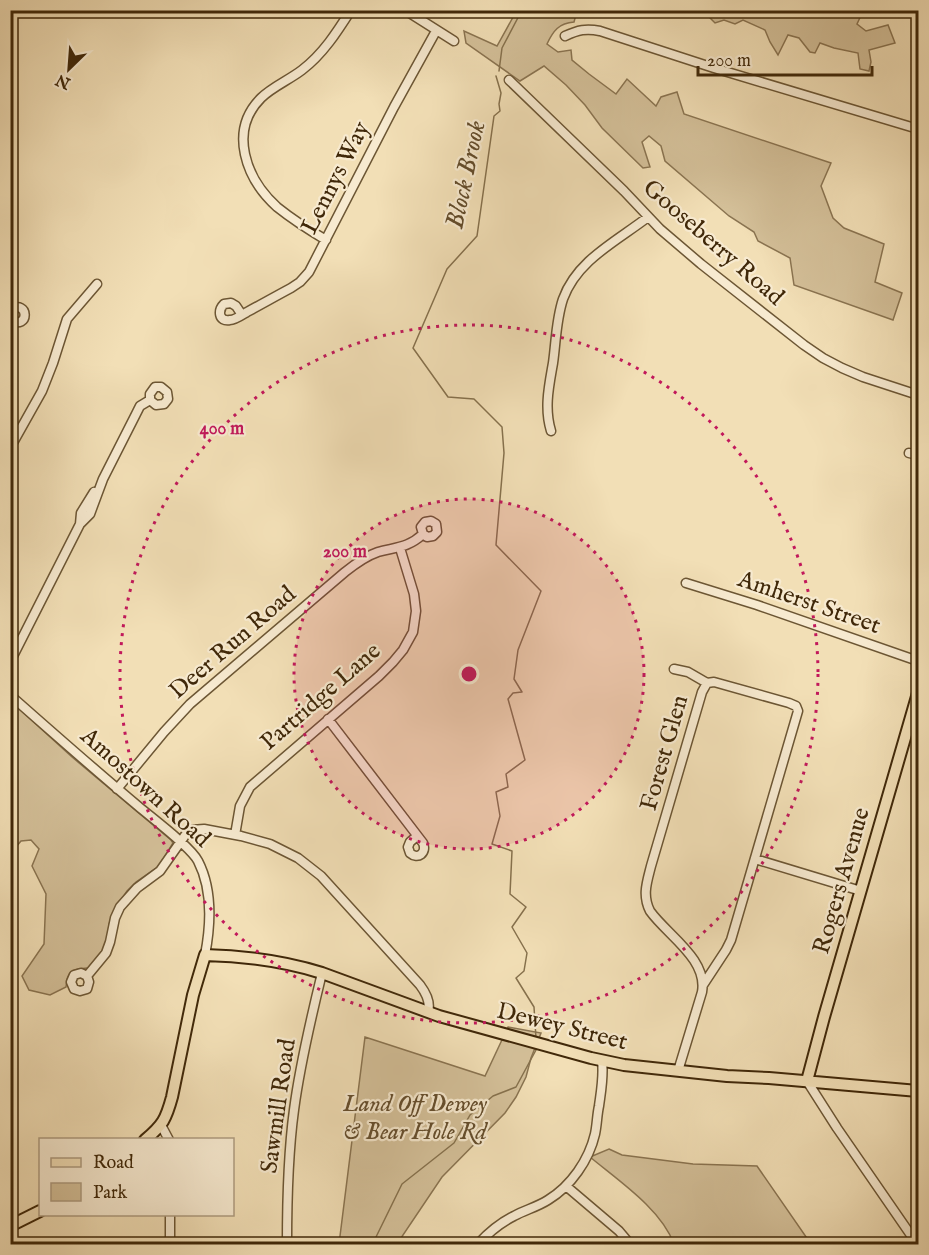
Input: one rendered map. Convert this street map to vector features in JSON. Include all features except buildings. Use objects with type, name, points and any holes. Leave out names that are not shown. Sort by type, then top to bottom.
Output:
[{"type":"main road","name":"Rogers Avenue","points":[[807,1081],[918,693]]},
{"type":"main road","name":"Dewey Street","points":[[205,955],[268,961],[322,973],[428,1012],[624,1065],[727,1076],[918,1091]]},
{"type":"main road","name":"Amostown Road","points":[[160,1125],[166,1117],[172,1097],[193,995],[205,955]]},
{"type":"main road","points":[[147,1138],[160,1125]]},
{"type":"main road","points":[[10,1226],[39,1212]]},
{"type":"street","points":[[326,240],[282,211],[264,193],[247,164],[243,139],[248,117],[256,104],[266,93],[297,74],[319,55],[333,39],[351,10]]},
{"type":"street","points":[[405,10],[454,41]]},
{"type":"street","points":[[565,36],[587,28],[600,31],[918,129]]},
{"type":"street","name":"Lennys Way","points":[[242,315],[296,286],[309,272],[436,31]]},
{"type":"street","name":"Gooseberry Road","points":[[509,80],[648,217],[687,252],[804,345],[854,374],[918,395]]},
{"type":"street","points":[[551,431],[547,419],[548,390],[559,314],[566,292],[593,257],[648,217]]},
{"type":"street","points":[[10,448],[42,391],[67,319],[97,284]]},
{"type":"street","points":[[10,310],[19,307],[23,309],[25,315],[21,322],[16,323],[11,320]]},
{"type":"street","points":[[10,662],[80,524],[81,513],[103,479],[136,414],[141,406],[150,400]]},
{"type":"street","points":[[909,453],[918,455]]},
{"type":"street","name":"Deer Run Road","points":[[117,789],[179,716],[208,688],[351,567],[372,555],[414,542],[423,534]]},
{"type":"street","name":"Partridge Lane","points":[[235,835],[240,806],[250,787],[388,668],[404,650],[413,632],[416,603],[400,548]]},
{"type":"street","name":"Amherst Street","points":[[686,583],[918,661]]},
{"type":"street","points":[[674,669],[688,672],[707,683]]},
{"type":"street","name":"Forest Glen","points":[[678,1071],[702,993],[702,977],[686,950],[654,917],[646,903],[645,894],[702,692],[707,683],[719,682],[776,698],[793,704],[797,709],[796,720],[731,940],[703,985]]},
{"type":"street","name":"Amostown Road","points":[[10,695],[197,858],[207,881],[210,922],[205,955]]},
{"type":"street","points":[[328,719],[417,836]]},
{"type":"street","points":[[87,976],[106,953],[120,907],[134,891],[160,871],[186,834],[204,829],[275,846],[316,871],[420,985],[428,998],[428,1012]]},
{"type":"street","points":[[755,860],[861,891]]},
{"type":"street","name":"Sawmill Road","points":[[287,1245],[294,1109],[322,973]]},
{"type":"street","points":[[478,1245],[502,1223],[549,1200],[566,1186],[583,1164],[593,1140],[603,1075],[602,1060]]},
{"type":"street","points":[[807,1081],[916,1245]]},
{"type":"street","points":[[160,1125],[168,1138]]},
{"type":"street","points":[[566,1186],[615,1227],[630,1245]]},
{"type":"street","points":[[170,1216],[170,1245]]},
{"type":"green space","points":[[517,10],[577,11],[574,22],[557,28],[547,44],[558,52],[571,50],[572,60],[616,94],[627,79],[656,106],[661,97],[677,92],[684,114],[831,163],[821,186],[833,218],[844,228],[884,244],[875,282],[902,293],[893,320],[794,285],[790,258],[758,241],[754,232],[729,216],[665,161],[661,146],[649,136],[642,142],[650,167],[643,168],[602,128],[566,85],[544,66],[520,81],[466,43],[464,31],[497,46]]},
{"type":"green space","points":[[694,11],[863,11],[857,24],[866,31],[888,25],[895,43],[869,50],[871,62],[869,71],[860,69],[858,53],[820,43],[815,53],[810,52],[799,38],[788,35],[778,55],[765,30],[743,20],[735,24],[724,20],[715,23],[707,15]]},
{"type":"green space","points":[[11,704],[15,705],[173,843],[159,866],[136,882],[117,906],[109,924],[102,954],[89,968],[72,971],[66,987],[50,995],[29,990],[22,976],[44,944],[46,894],[32,866],[39,849],[31,840],[21,841],[11,853]]},
{"type":"green space","name":"Land Off Dewey & Bear Hole Rd","points":[[508,1027],[541,1033],[526,1077],[505,1113],[442,1177],[397,1244],[339,1244],[365,1037],[485,1076]]},
{"type":"green space","points":[[609,1149],[622,1155],[693,1164],[757,1166],[811,1244],[674,1244],[668,1231],[649,1207],[590,1157]]},
{"type":"waterway","name":"Block Brook","points":[[499,71],[502,48],[522,10]]},
{"type":"waterway","name":"Block Brook","points":[[496,76],[501,93],[500,111],[494,116],[477,236],[447,269],[413,348],[448,397],[474,399],[502,427],[504,453],[496,545],[541,591],[518,650],[514,679],[522,692],[513,693],[508,699],[525,760],[506,774],[508,787],[496,792],[500,816],[492,844],[512,851],[510,894],[526,907],[512,927],[527,953],[524,971],[516,978],[534,1007],[536,1038]]},
{"type":"waterway","name":"Block Brook","points":[[380,1244],[376,1237],[402,1184],[454,1143],[470,1115],[493,1096],[516,1087],[536,1046]]}]
